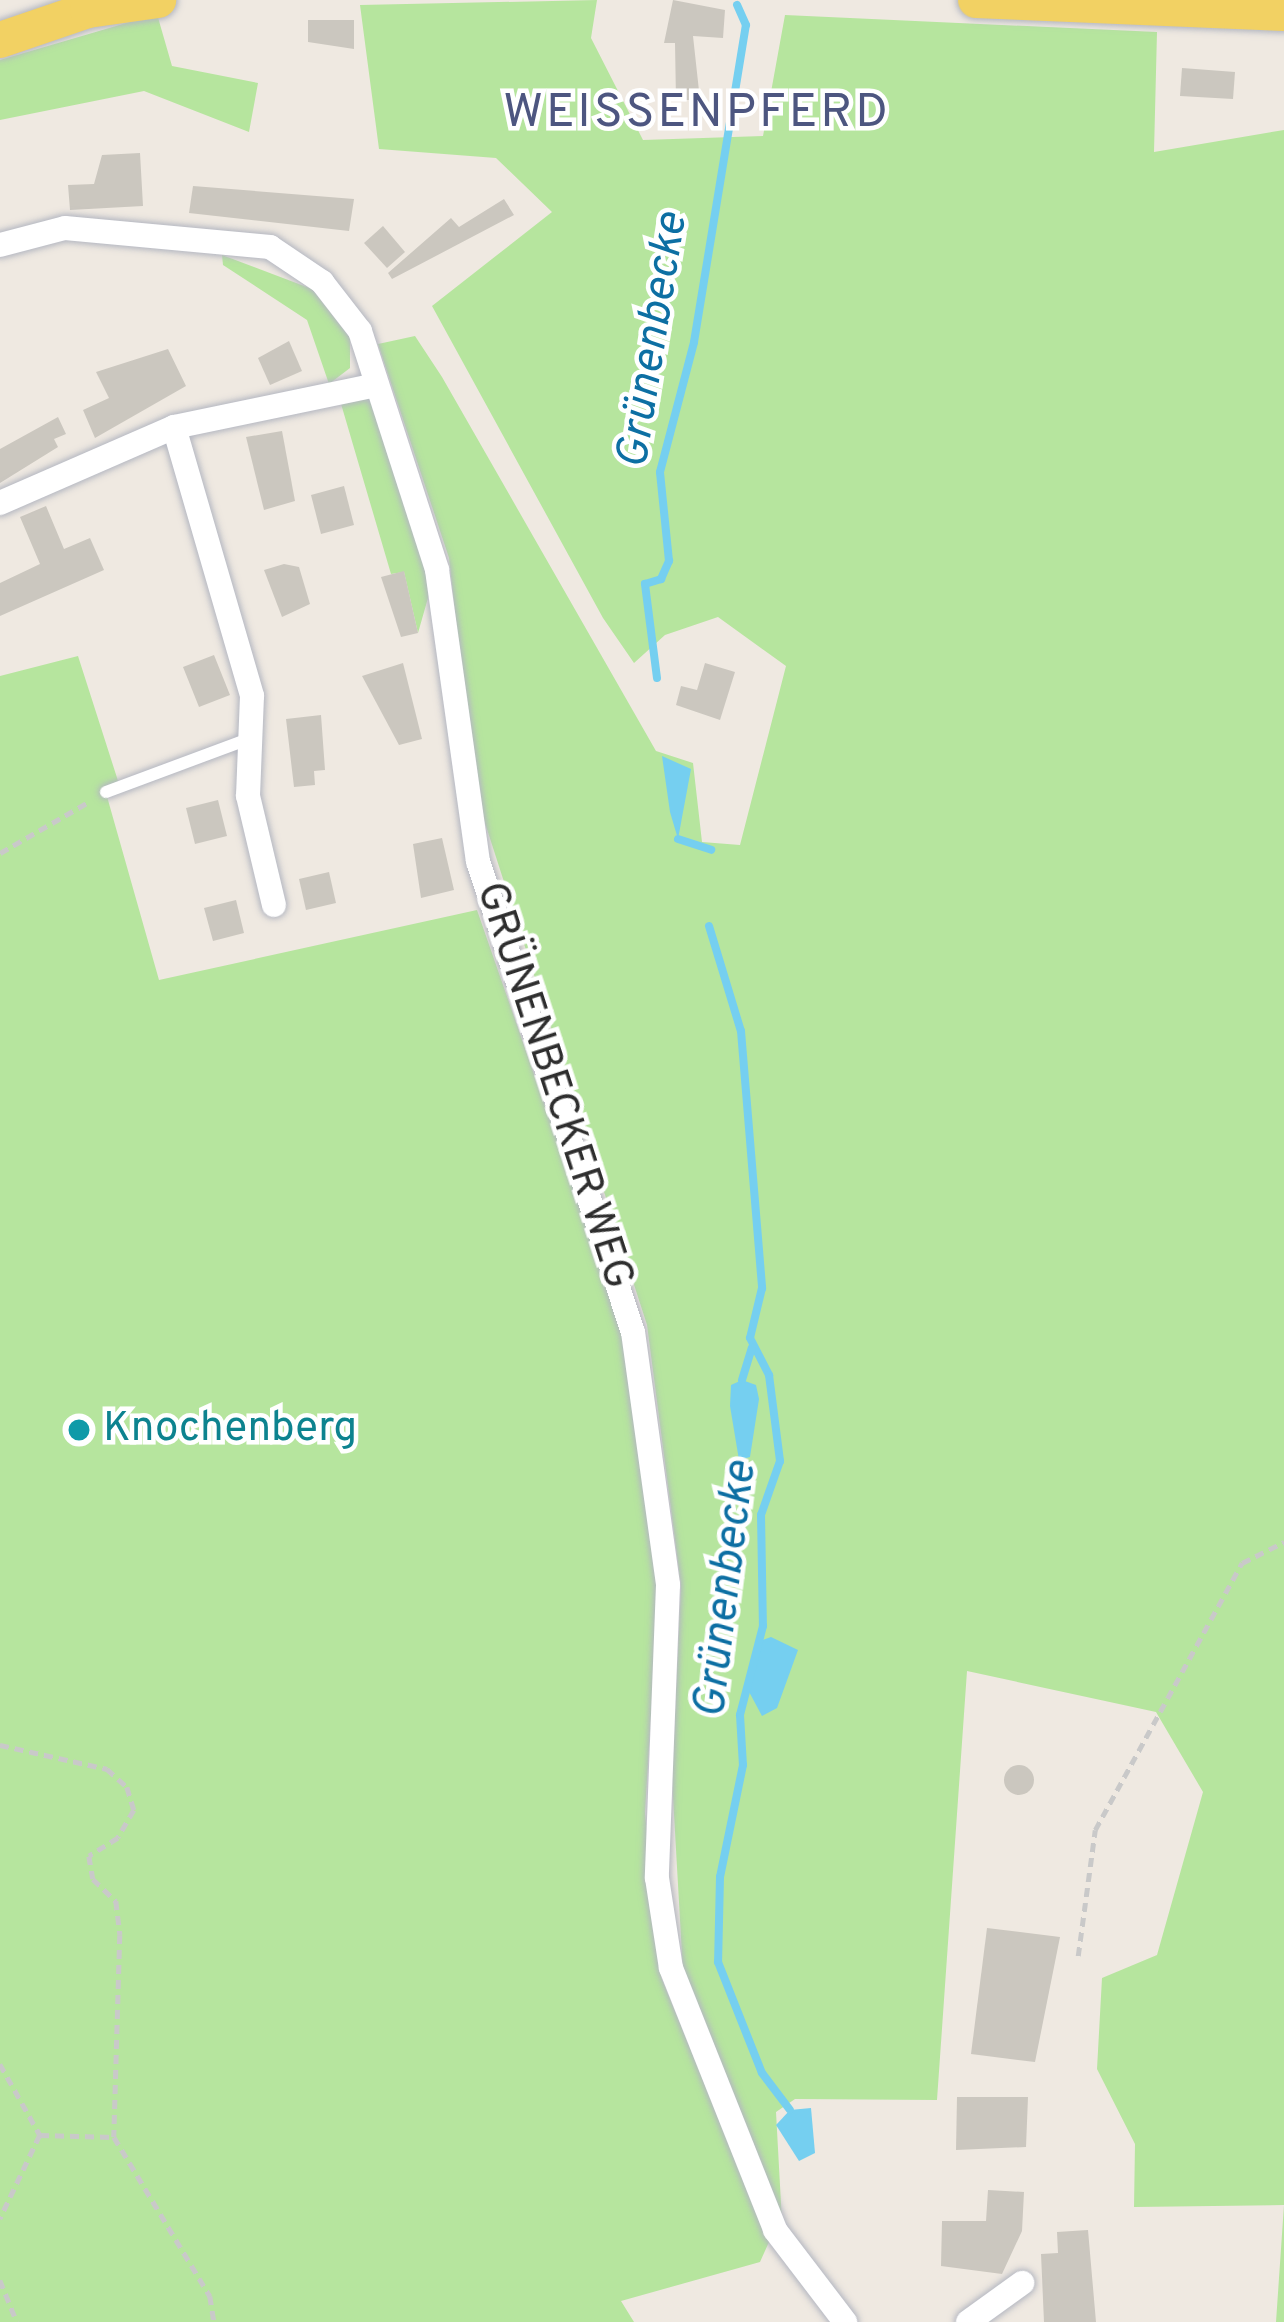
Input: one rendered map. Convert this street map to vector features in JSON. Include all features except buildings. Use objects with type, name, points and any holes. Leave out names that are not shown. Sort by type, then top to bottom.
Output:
[{"type":"main road","points":[[0,40],[88,10],[158,0]]},
{"type":"main road","points":[[976,0],[1213,6],[1284,14]]},
{"type":"street","name":"GRÜNENBECKER WEG","points":[[0,245],[65,228],[270,247],[344,306],[377,385],[436,570],[478,861],[633,1332],[668,1585],[657,1878],[684,2014],[775,2230],[845,2322]]},
{"type":"street","points":[[0,503],[174,427],[377,385]]},
{"type":"street","points":[[174,427],[232,604],[254,737],[248,796],[274,905]]},
{"type":"street","points":[[968,2322],[1022,2283]]},
{"type":"lane","points":[[106,792],[254,737]]},
{"type":"path","points":[[0,854],[106,792]]},
{"type":"path","points":[[1078,1956],[1095,1830],[1242,1563],[1284,1543]]},
{"type":"path","points":[[0,1745],[107,1769],[128,1787],[134,1810],[118,1838],[89,1856],[93,1880],[116,1901],[120,1935],[114,2137],[209,2296],[214,2322]]},
{"type":"path","points":[[0,2064],[40,2135]]},
{"type":"path","points":[[40,2135],[114,2137]]},
{"type":"path","points":[[0,2219],[40,2135]]},
{"type":"path","points":[[0,2280],[17,2322]]},
{"type":"green space","points":[[597,0],[591,38],[643,140],[763,136],[785,15],[1157,32],[1154,152],[1284,130],[1284,2205],[1134,2207],[1135,2144],[1097,2069],[1102,1978],[1157,1955],[1203,1792],[1156,1712],[967,1671],[937,2100],[795,2099],[776,2112],[782,2222],[683,1973],[672,1779],[681,1586],[647,1325],[475,792],[449,558],[378,344],[415,336],[442,377],[656,751],[693,763],[702,842],[740,845],[786,666],[718,617],[665,635],[634,663],[603,618],[432,306],[552,212],[496,158],[379,149],[360,5]]},
{"type":"green space","points":[[157,14],[172,66],[258,83],[249,132],[144,91],[0,120],[0,60]]},
{"type":"green space","points":[[222,255],[312,289],[350,338],[350,368],[329,384],[307,320],[223,265]]},
{"type":"green space","points":[[371,387],[436,570],[418,633],[404,572],[391,574],[339,397]]},
{"type":"green space","points":[[78,656],[119,784],[106,793],[159,980],[477,910],[624,1333],[659,1582],[645,1813],[661,1977],[769,2242],[760,2262],[621,2301],[634,2322],[0,2322],[0,676]]},
{"type":"green space","points":[[1284,2205],[1284,2322],[1276,2322]]},
{"type":"water","points":[[662,756],[691,769],[678,839],[670,812]]},
{"type":"water","points":[[742,1380],[756,1385],[759,1399],[750,1457],[739,1460],[730,1406],[731,1385]]},
{"type":"water","points":[[771,1637],[798,1650],[777,1708],[762,1716],[747,1688],[760,1641]]},
{"type":"water","points":[[811,2108],[815,2153],[799,2161],[776,2125],[790,2110]]},
{"type":"waterway","name":"Grünenbecke","points":[[657,678],[645,584],[661,579],[669,561],[660,472],[694,342],[746,25],[737,5]]},
{"type":"waterway","name":"Grünenbecke","points":[[678,839],[711,850]]},
{"type":"waterway","name":"Grünenbecke","points":[[709,926],[741,1031],[762,1288],[750,1338],[769,1375],[780,1461],[761,1515],[763,1626],[740,1715],[743,1765],[720,1877],[718,1962],[762,2073],[790,2110]]},
{"type":"waterway","points":[[742,1380],[752,1348]]},
{"type":"place","name":"Knochenberg","points":[[79,1430]]},
{"type":"district","name":"WEISSENPFERD","points":[[697,115]]}]
